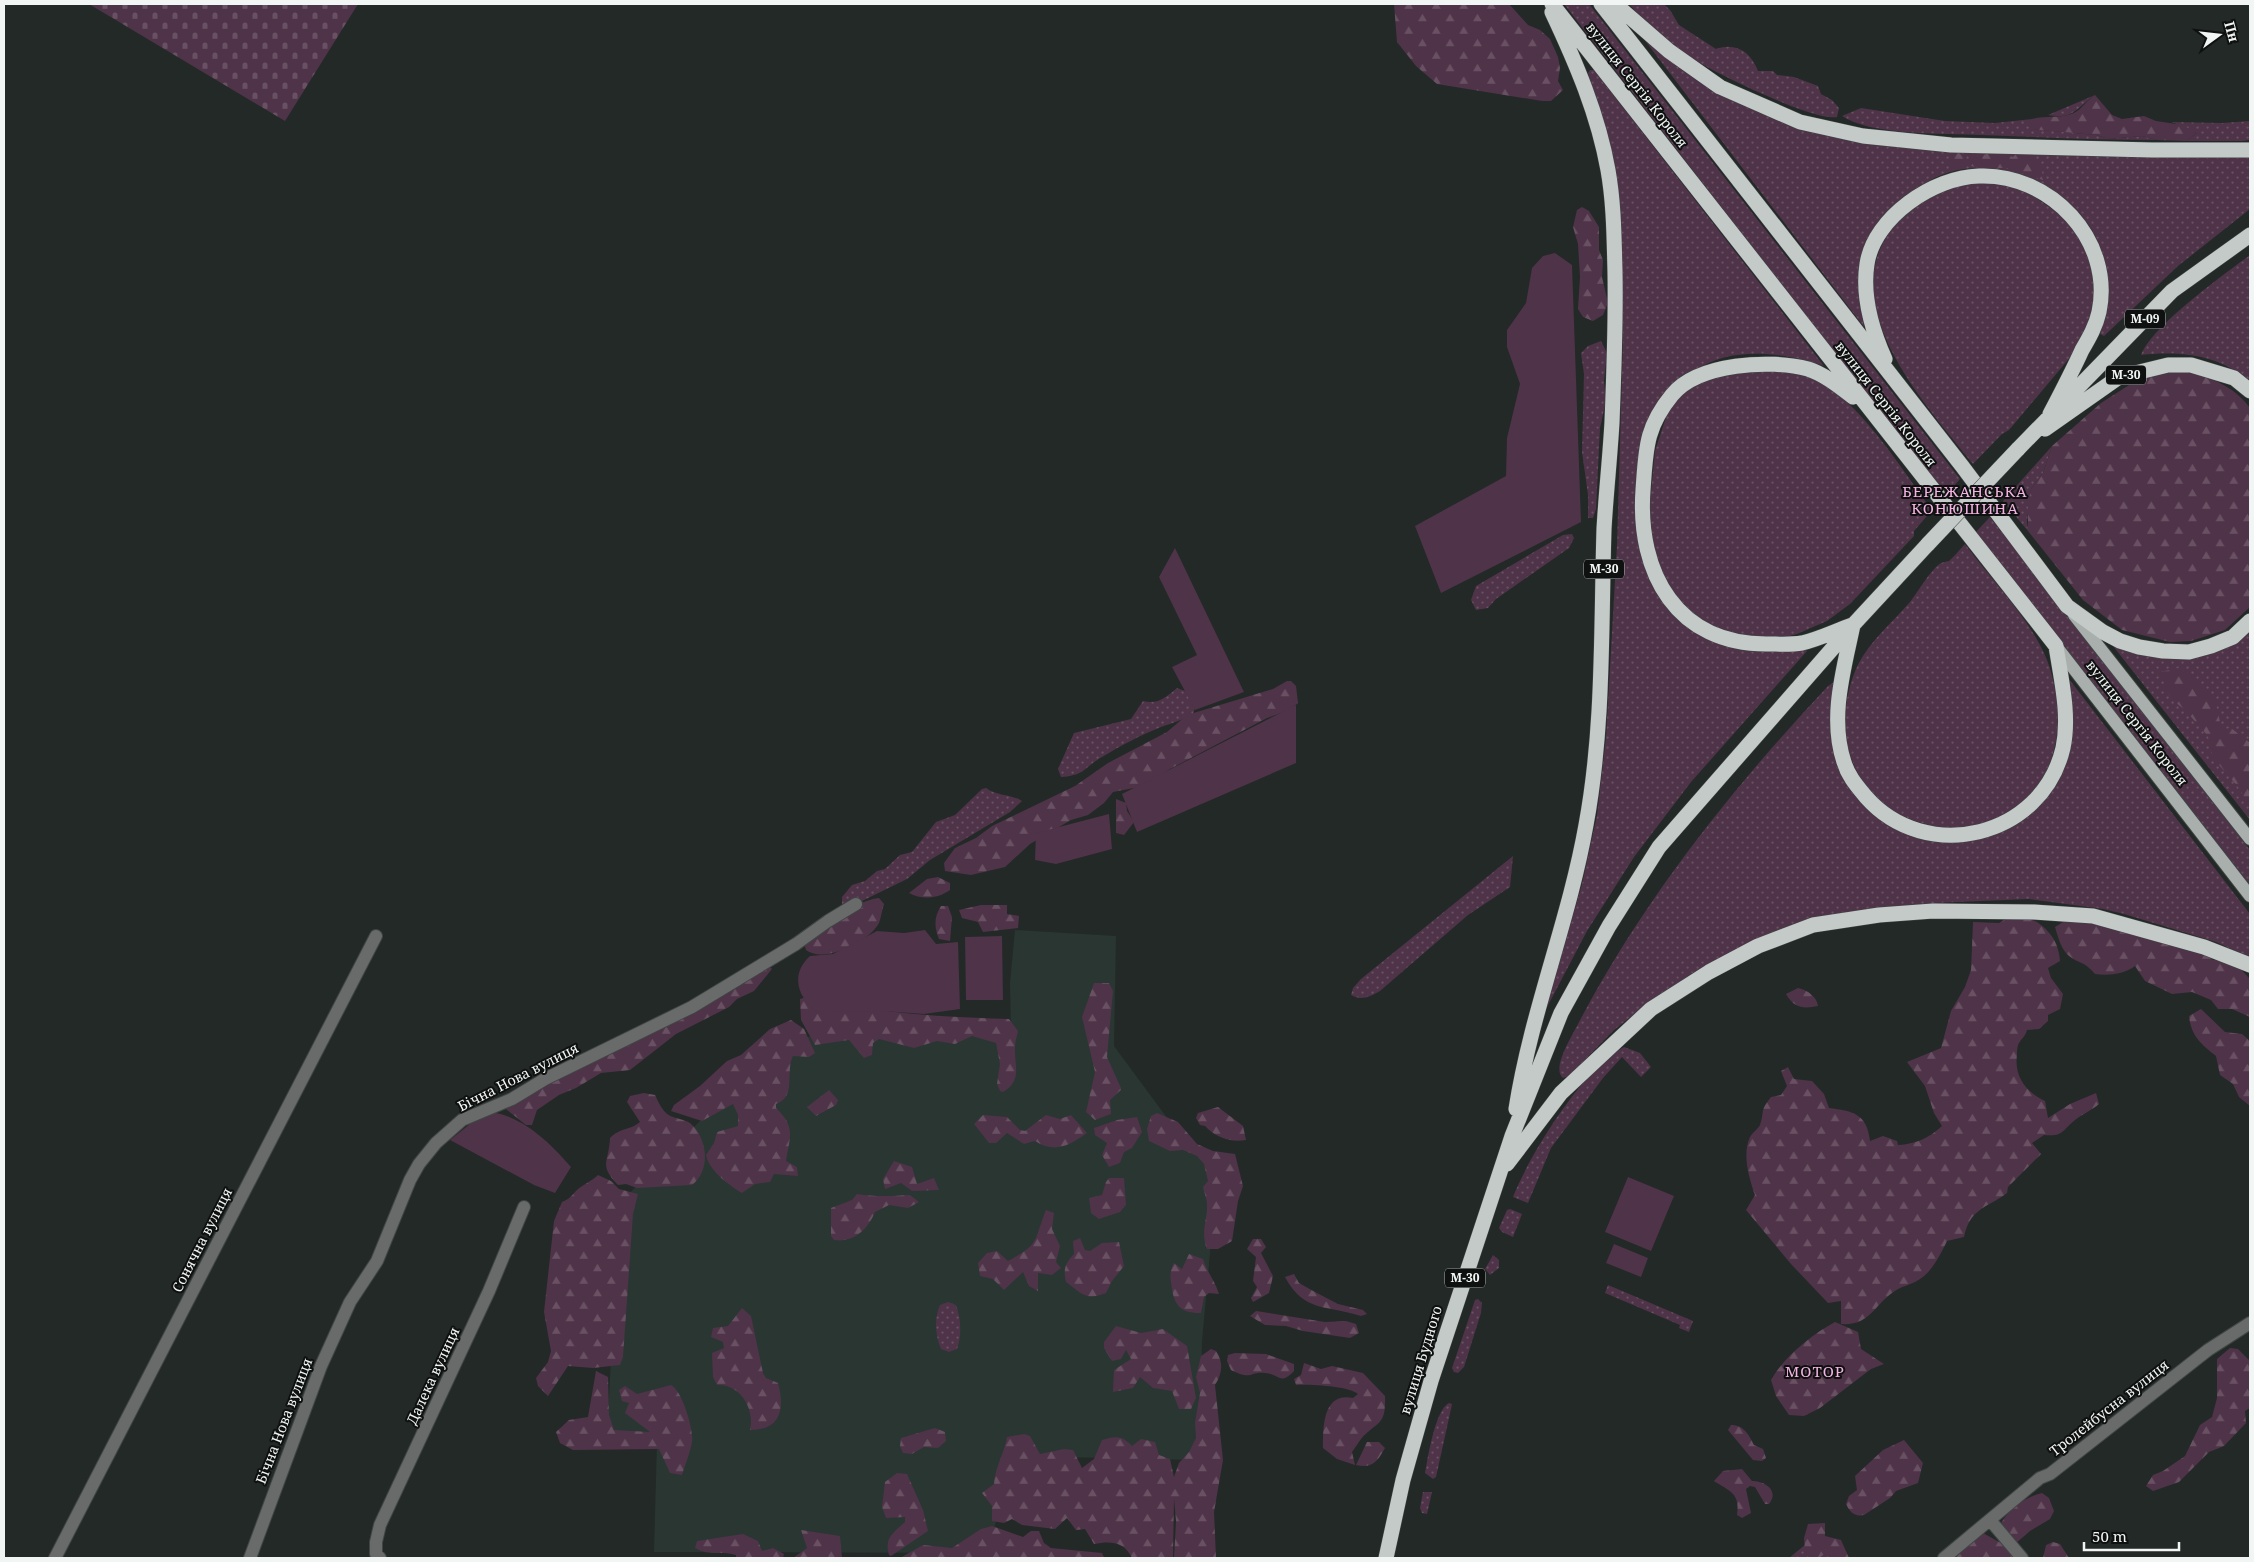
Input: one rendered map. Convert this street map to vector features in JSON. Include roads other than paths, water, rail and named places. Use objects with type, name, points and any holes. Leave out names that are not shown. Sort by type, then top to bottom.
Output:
[{"type":"highway","name":"вулиця Сергія Короля","points":[[1550,4],[2056,646]]},
{"type":"highway","name":"М-30","points":[[1512,1136],[1523,1063],[1556,948],[1586,825],[1595,754],[1604,527],[1612,412],[1616,305],[1614,235],[1608,169],[1586,89],[1550,4]]},
{"type":"highway","name":"вулиця Сергія Короля","points":[[1601,4],[2068,606]]},
{"type":"highway","points":[[1615,4],[1669,51],[1720,86],[1809,124],[1863,136],[1951,145],[2152,150],[2250,150]]},
{"type":"highway","points":[[1898,385],[1875,336],[1866,295],[1867,262],[1879,236],[1895,215],[1912,199],[1934,186],[1956,179],[1978,176],[2000,177],[2024,184],[2046,195],[2068,211],[2082,227],[2093,250],[2098,272],[2099,311],[2094,328],[2050,414]]},
{"type":"highway","name":"М-09","points":[[2018,449],[2050,414],[2172,291],[2250,235]]},
{"type":"highway","points":[[1853,625],[1800,643],[1774,644],[1726,640],[1697,626],[1675,608],[1655,578],[1644,537],[1642,507],[1648,437],[1658,415],[1674,393],[1697,377],[1726,367],[1782,364],[1810,370],[1835,383],[1868,407]]},
{"type":"highway","name":"М-30","points":[[1499,1175],[1512,1136],[1561,1013],[1609,926],[1659,847],[1853,625],[2018,449],[2119,377],[2168,365],[2191,366],[2234,378],[2250,391]]},
{"type":"highway","points":[[2068,606],[2103,632],[2120,641],[2139,647],[2163,651],[2189,652],[2212,646],[2234,637],[2250,621]]},
{"type":"highway","points":[[1853,625],[1836,710],[1839,741],[1844,763],[1854,782],[1885,816],[1926,833],[1951,836],[1975,834],[2015,817],[2042,791],[2054,770],[2063,749],[2066,726],[2056,646]]},
{"type":"highway","points":[[1499,1175],[1561,1092],[1651,1009],[1709,972],[1758,946],[1813,925],[1879,915],[1933,911],[2034,912],[2093,916],[2204,947],[2250,965]]},
{"type":"highway","name":"вулиця Будного","points":[[1386,1558],[1394,1518],[1425,1400],[1499,1175]]},
{"type":"main road","name":"вулиця Сергія Короля","points":[[2068,606],[2250,839]]},
{"type":"main road","name":"вулиця Сергія Короля","points":[[2056,646],[2250,896]]},
{"type":"street","name":"Бічна Нова вулиця","points":[[250,1558],[321,1366],[350,1302],[376,1261],[410,1180],[419,1164],[436,1143],[462,1120],[512,1099],[545,1079],[692,1007],[796,944],[856,904]]},
{"type":"street","name":"Сонячна вулиця","points":[[55,1558],[376,936]]},
{"type":"street","name":"Далека вулиця","points":[[379,1558],[376,1554],[376,1542],[380,1525],[489,1291],[524,1207]]},
{"type":"street","name":"Тролейбусна вулиця","points":[[1944,1558],[2208,1350],[2250,1323]]},
{"type":"street","points":[[1990,1520],[2022,1558]]},
{"type":"district","name":"БЕРЕЖАНСЬКА КОНЮШИНА","points":[[1965,500]]},
{"type":"district","name":"МОТОР","points":[[1815,1372]]}]
